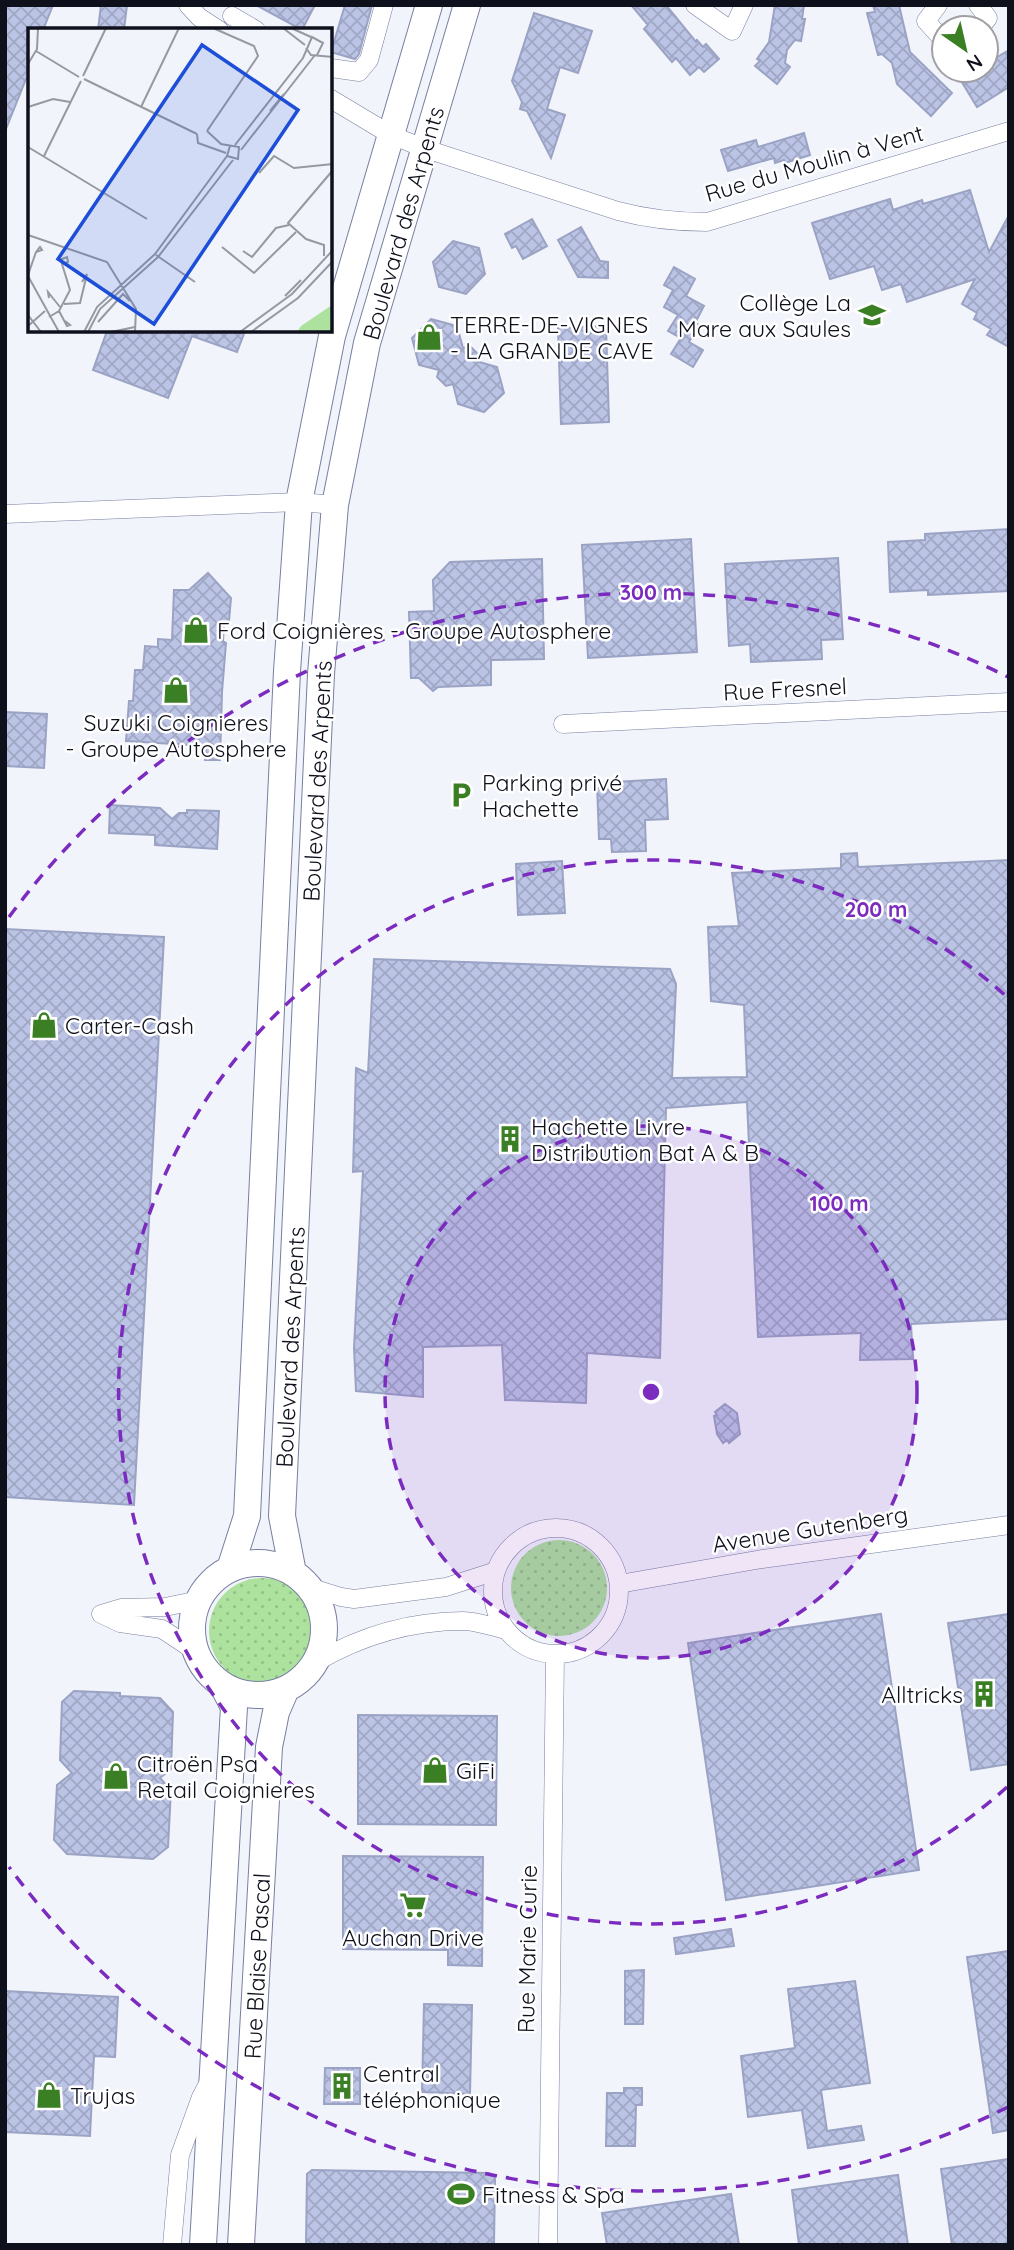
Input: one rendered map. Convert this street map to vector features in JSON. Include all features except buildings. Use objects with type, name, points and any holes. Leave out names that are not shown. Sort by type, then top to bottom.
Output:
[{"type":"street","points":[[188,5],[199,18],[216,28]]},
{"type":"street","points":[[332,68],[359,72],[369,60],[384,5]]},
{"type":"street","name":"Boulevard des Arpents","points":[[230,1569],[247,1516],[288,671],[299,502],[332,336],[429,5]]},
{"type":"street","name":"Boulevard des Arpents","points":[[301,1580],[282,1516],[321,674],[335,505],[367,343],[467,5]]},
{"type":"street","points":[[695,5],[732,31],[744,5]]},
{"type":"street","points":[[232,16],[253,28]]},
{"type":"street","name":"Rue du Moulin à Vent","points":[[332,100],[391,135],[426,149],[618,211],[648,218],[707,222],[1009,131]]},
{"type":"street","points":[[5,514],[299,502],[335,505]]},
{"type":"street","name":"Rue Fresnel","points":[[563,724],[1009,702]]},
{"type":"street","name":"Avenue Gutenberg","points":[[619,1584],[762,1559],[1009,1525]]},
{"type":"street","points":[[563,1528],[583,1534],[601,1546],[613,1564],[619,1584],[618,1606],[609,1625],[595,1641],[576,1651],[555,1654],[537,1651],[520,1643],[506,1630],[497,1614],[493,1593],[496,1572],[506,1553],[522,1538],[541,1530],[563,1528]]},
{"type":"street","points":[[301,1580],[322,1611],[324,1631],[316,1662],[301,1680],[268,1695],[245,1695],[223,1686],[211,1677],[195,1651],[193,1615],[198,1600],[212,1582],[230,1569],[258,1563],[275,1565],[301,1580],[341,1597],[354,1598],[446,1587],[496,1572]]},
{"type":"street","points":[[195,1651],[162,1629],[120,1623],[101,1614],[121,1608],[165,1608],[198,1600]]},
{"type":"street","points":[[316,1662],[341,1648],[395,1628],[465,1621],[506,1630]]},
{"type":"street","name":"Rue Marie Curie","points":[[548,2245],[555,1654]]},
{"type":"street","name":"Rue Blaise Pascal","points":[[203,2245],[234,1707],[223,1686]]},
{"type":"street","name":"Rue Blaise Pascal","points":[[241,2245],[269,1747],[276,1712],[286,1689]]},
{"type":"street","name":"Rue Blaise Pascal","points":[[172,2245],[180,2155],[212,2075]]},
{"type":"green space","points":[[559,1540],[577,1544],[593,1554],[603,1570],[607,1588],[603,1606],[593,1622],[577,1632],[559,1636],[541,1632],[525,1622],[515,1606],[511,1588],[515,1570],[525,1554],[541,1544]]},
{"type":"green space","points":[[262,1578],[282,1582],[299,1594],[311,1611],[315,1631],[311,1651],[299,1668],[282,1680],[262,1684],[242,1680],[225,1668],[213,1651],[209,1631],[213,1611],[225,1594],[242,1582]]},
{"type":"place","name":"Collège La Mare aux Saules","points":[[872,315]]},
{"type":"place","name":"TERRE-DE-VIGNES - LA GRANDE CAVE","points":[[429,337]]},
{"type":"place","name":"Ford Coignières - Groupe Autosphere","points":[[196,630]]},
{"type":"place","name":"Suzuki Coignieres - Groupe Autosphere","points":[[176,690]]},
{"type":"place","name":"Parking privé Hachette","points":[[461,795]]},
{"type":"place","name":"Carter-Cash","points":[[44,1025]]},
{"type":"place","name":"Hachette Livre Distribution Bat A & B","points":[[510,1139]]},
{"type":"place","name":"Alltricks","points":[[984,1694]]},
{"type":"place","name":"GiFi","points":[[435,1770]]},
{"type":"place","name":"Citroën Psa Retail Coignieres","points":[[116,1776]]},
{"type":"place","name":"Auchan Drive","points":[[413,1905]]},
{"type":"place","name":"Central téléphonique","points":[[342,2086]]},
{"type":"place","name":"Trujas","points":[[49,2095]]},
{"type":"place","name":"Fitness & Spa","points":[[461,2194]]}]
